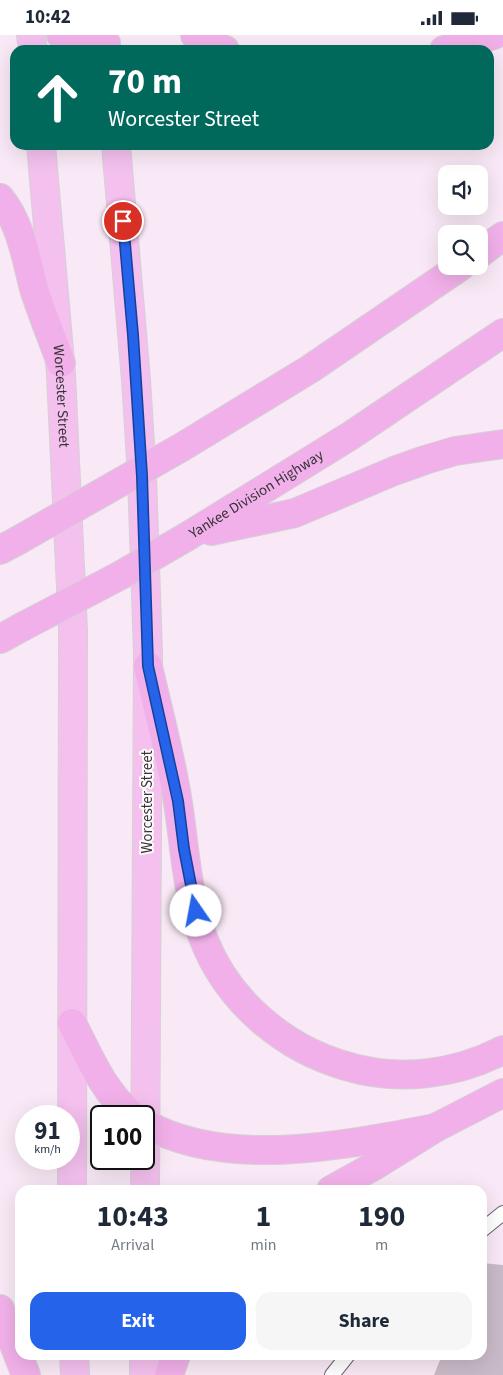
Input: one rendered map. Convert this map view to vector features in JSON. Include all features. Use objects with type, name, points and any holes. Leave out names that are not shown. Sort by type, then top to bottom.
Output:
[{"type":"highway","points":[[61,35],[106,43]]},
{"type":"highway","points":[[196,35],[215,45]]},
{"type":"highway","points":[[461,45],[494,35]]},
{"type":"highway","name":"Worcester Street","points":[[42,150],[60,363],[72,631],[74,785],[72,1185]]},
{"type":"highway","name":"Worcester Street","points":[[116,150],[137,399],[145,554],[148,666],[141,1105]]},
{"type":"highway","points":[[0,198],[17,228],[35,290],[60,363]]},
{"type":"highway","points":[[488,247],[503,236]]},
{"type":"highway","points":[[6,544],[234,417],[317,364],[448,275]]},
{"type":"highway","name":"Yankee Division Highway","points":[[11,633],[113,579],[188,536],[382,415],[503,333]]},
{"type":"highway","points":[[188,536],[295,513],[378,477],[425,460],[455,451],[503,444]]},
{"type":"highway","points":[[148,666],[178,801],[190,880],[200,927],[210,953],[221,972],[254,1013],[286,1039],[306,1051],[336,1063],[370,1072],[402,1075],[434,1073],[466,1066],[503,1050]]},
{"type":"highway","points":[[72,1023],[106,1088],[119,1105]]},
{"type":"highway","points":[[340,1185],[435,1128],[503,1093]]},
{"type":"highway","points":[[155,1128],[190,1143],[265,1150],[310,1148],[350,1143],[435,1128]]},
{"type":"highway","name":"Worcester Street","points":[[144,1170],[145,1185]]},
{"type":"highway","points":[[0,1309],[15,1347]]},
{"type":"highway","points":[[20,1360],[26,1375]]},
{"type":"highway","points":[[74,1360],[75,1375]]},
{"type":"highway","points":[[144,1360],[144,1375]]},
{"type":"highway","points":[[169,1375],[174,1360]]},
{"type":"lane","points":[[487,1226],[503,1213]]},
{"type":"lane","points":[[332,1375],[344,1360]]},
{"type":"building","points":[[487,1263],[503,1265],[503,1375],[434,1375],[440,1360],[487,1360]]},
{"type":"route","points":[[123,221],[133,335],[142,476],[148,666],[178,801],[184,849],[196,911]]}]
